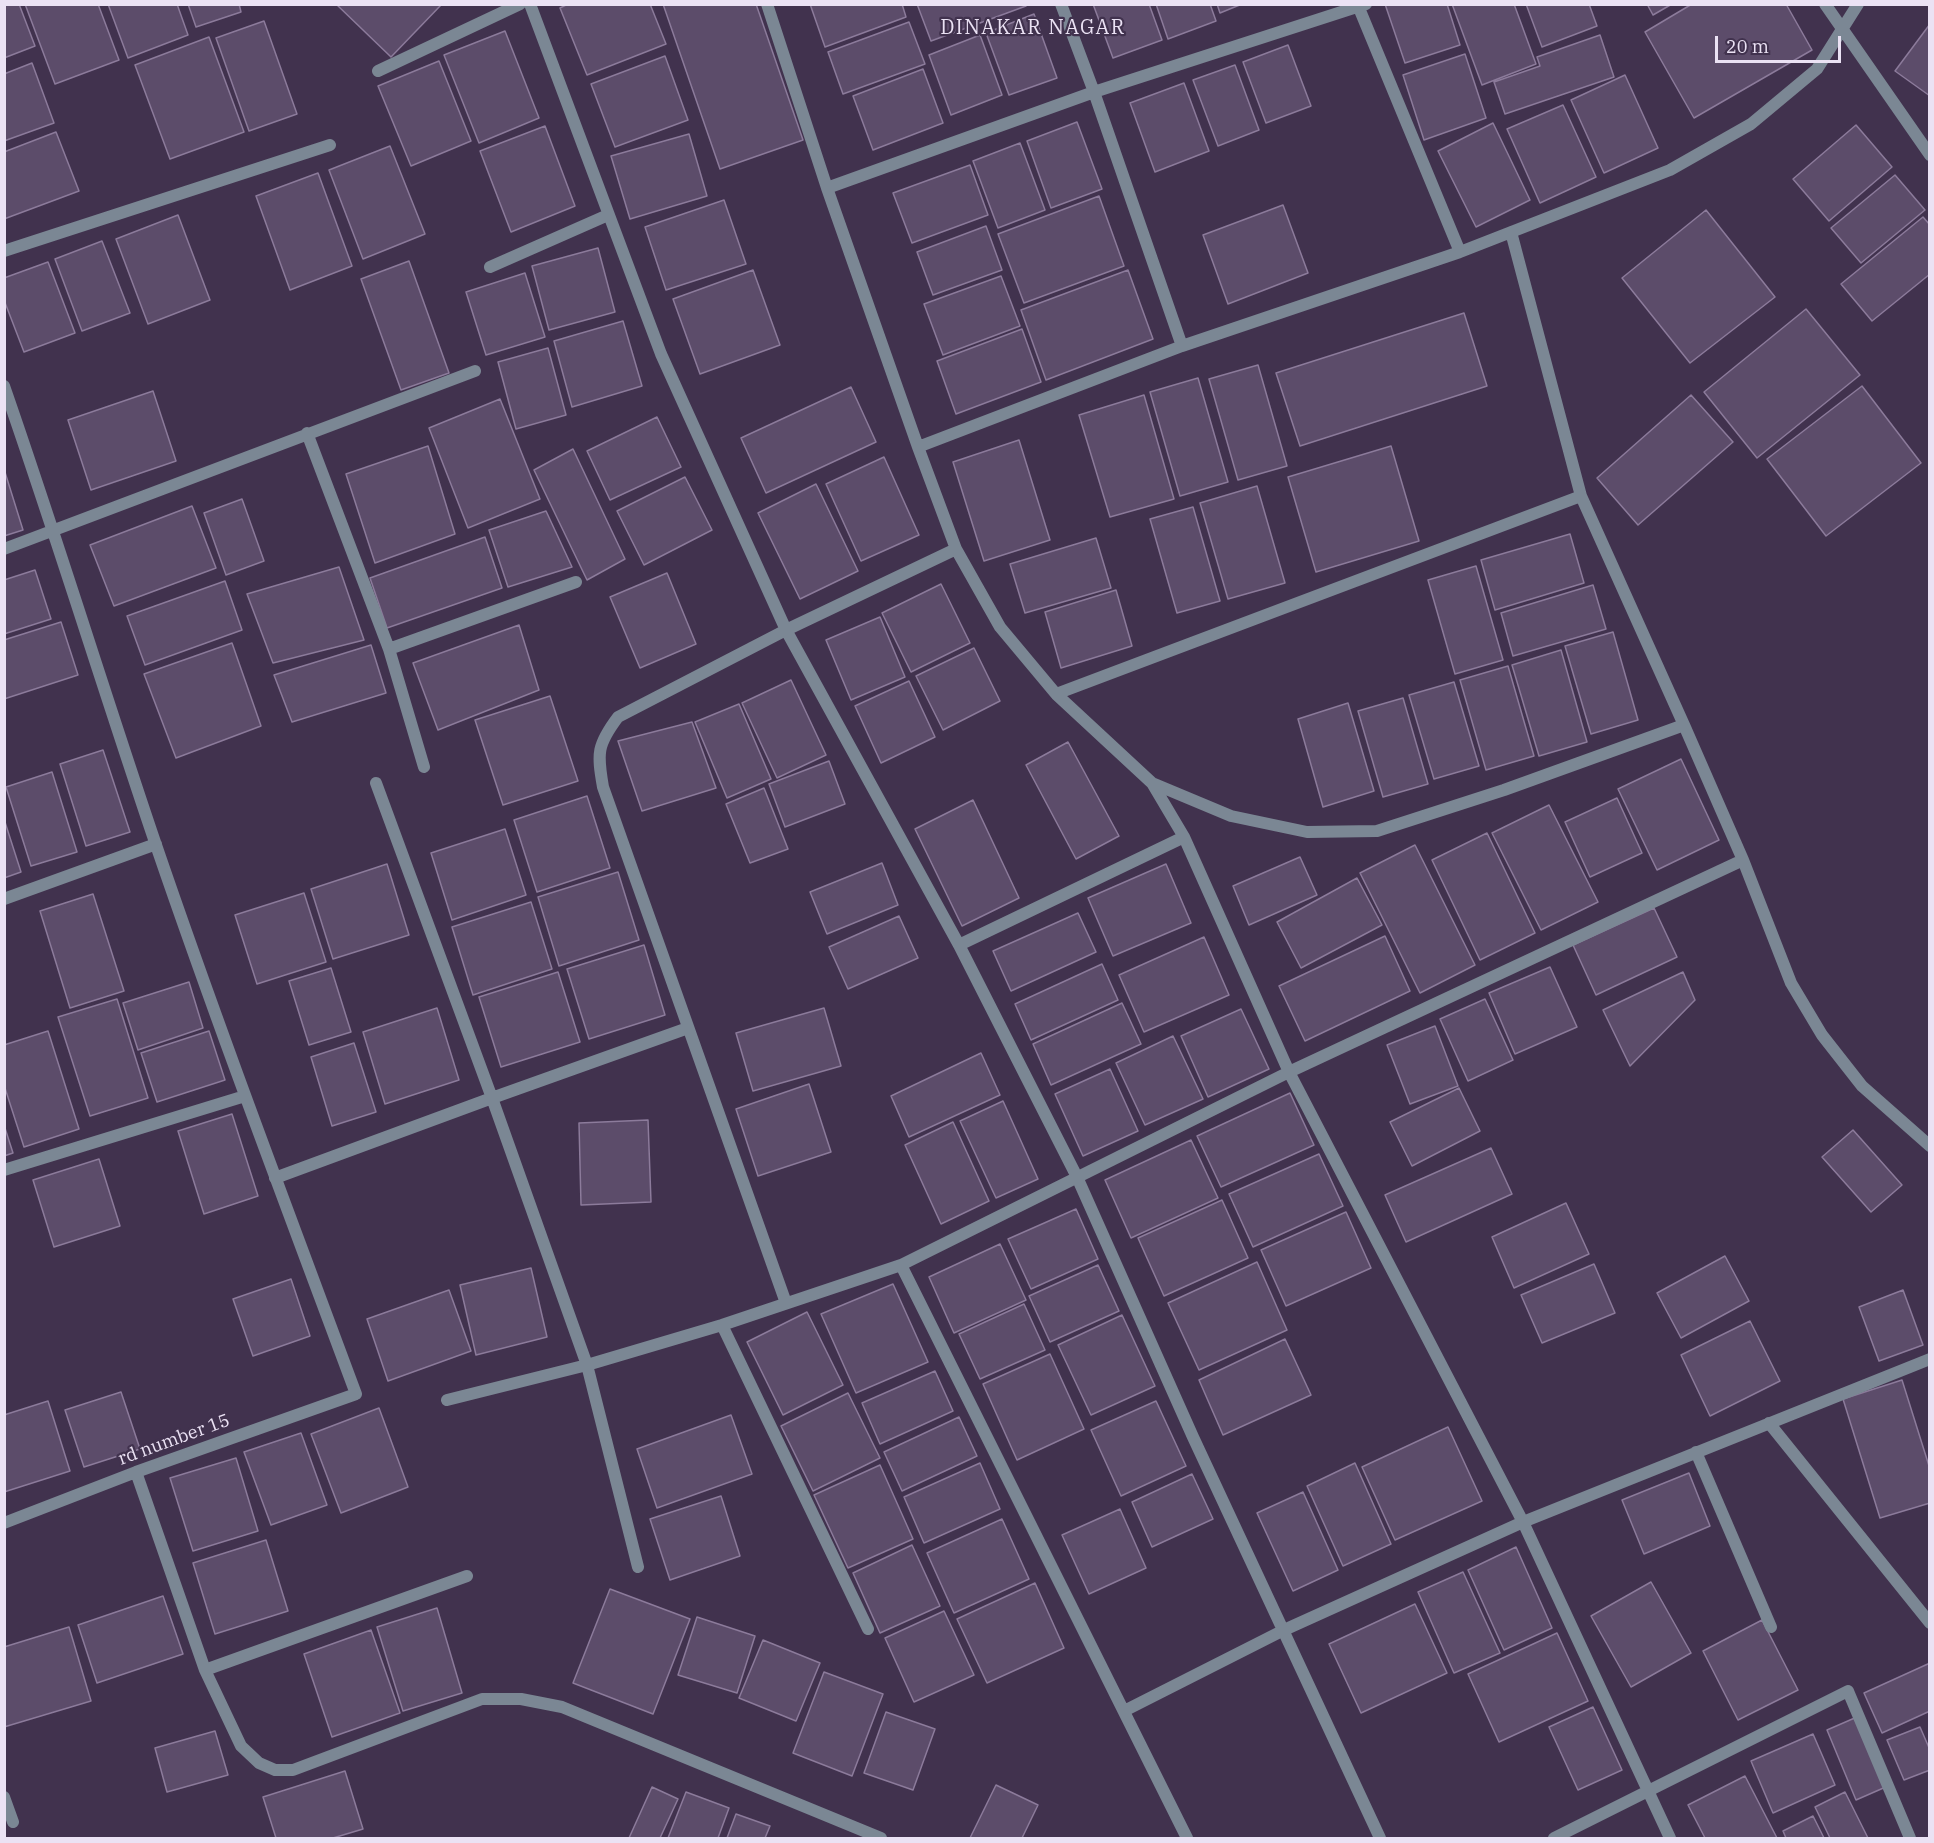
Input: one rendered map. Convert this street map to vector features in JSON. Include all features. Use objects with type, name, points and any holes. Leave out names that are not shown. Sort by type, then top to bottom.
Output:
[{"type":"street","points":[[378,70],[520,4]]},
{"type":"street","points":[[530,4],[660,354],[786,630],[959,945],[1077,1177],[1193,1437],[1380,1839]]},
{"type":"street","points":[[767,4],[827,188],[956,549],[1000,627],[1056,694],[1152,783],[1184,837],[1289,1072],[1523,1522],[1670,1839]]},
{"type":"street","points":[[1061,4],[1182,346]]},
{"type":"street","points":[[1825,4],[1929,155]]},
{"type":"street","points":[[918,447],[1182,346],[1460,252],[1670,170],[1751,124],[1817,69],[1858,4]]},
{"type":"street","points":[[827,188],[1094,92],[1363,6],[1460,252]]},
{"type":"street","points":[[4,251],[330,145]]},
{"type":"street","points":[[490,267],[609,215]]},
{"type":"street","points":[[1511,232],[1581,496],[1743,860],[1791,983],[1822,1035],[1862,1086],[1929,1146]]},
{"type":"street","points":[[4,549],[475,371]]},
{"type":"street","points":[[4,386],[54,530],[156,844],[275,1178],[688,1028]]},
{"type":"street","points":[[307,433],[389,649],[424,767]]},
{"type":"street","points":[[1056,694],[1581,496]]},
{"type":"street","points":[[786,1303],[603,787],[598,759],[604,736],[618,717],[786,630],[956,549]]},
{"type":"street","points":[[389,649],[576,582]]},
{"type":"street","points":[[1152,783],[1231,816],[1307,832],[1377,831],[1504,790],[1683,725]]},
{"type":"street","points":[[376,783],[587,1365],[638,1567]]},
{"type":"street","points":[[959,945],[1184,837]]},
{"type":"street","points":[[4,899],[156,844]]},
{"type":"street","points":[[447,1400],[587,1365],[722,1325],[901,1265],[1289,1072],[1743,860]]},
{"type":"street","points":[[4,1170],[245,1096]]},
{"type":"street","name":"rd number 15","points":[[4,1523],[136,1472],[356,1394],[275,1178]]},
{"type":"street","points":[[901,1265],[1187,1839]]},
{"type":"street","points":[[722,1325],[868,1629]]},
{"type":"street","points":[[1124,1711],[1284,1630],[1523,1522],[1929,1359]]},
{"type":"street","points":[[1769,1423],[1929,1623]]},
{"type":"street","points":[[1696,1452],[1771,1627]]},
{"type":"street","points":[[136,1472],[205,1670],[241,1746],[259,1762],[275,1770],[294,1770],[482,1699],[521,1699],[562,1707],[881,1839]]},
{"type":"street","points":[[205,1670],[467,1576]]},
{"type":"street","points":[[1554,1839],[1848,1691],[1910,1839]]},
{"type":"street","points":[[4,1797],[13,1821]]},
{"type":"building","points":[[4,4],[19,4],[35,46],[4,58]]},
{"type":"building","points":[[25,4],[98,4],[119,60],[55,84]]},
{"type":"building","points":[[108,4],[177,4],[188,35],[128,58]]},
{"type":"building","points":[[188,4],[239,4],[241,12],[196,27]]},
{"type":"building","points":[[336,4],[442,4],[391,57]]},
{"type":"building","points":[[568,4],[650,4],[666,44],[587,75],[560,8]]},
{"type":"building","points":[[663,4],[756,4],[803,140],[720,169]]},
{"type":"building","points":[[810,4],[902,4],[906,17],[825,47]]},
{"type":"building","points":[[917,4],[1026,4],[1026,6],[931,41]]},
{"type":"building","points":[[1093,4],[1149,4],[1162,40],[1113,58]]},
{"type":"building","points":[[1156,4],[1210,4],[1216,21],[1168,39]]},
{"type":"building","points":[[1217,4],[1242,4],[1220,13]]},
{"type":"building","points":[[1385,4],[1447,4],[1460,45],[1405,63]]},
{"type":"building","points":[[1452,4],[1514,4],[1536,64],[1482,85]]},
{"type":"building","points":[[1526,4],[1589,4],[1597,26],[1542,47]]},
{"type":"building","points":[[1647,4],[1672,4],[1653,15]]},
{"type":"building","points":[[1692,4],[1786,4],[1812,50],[1694,118],[1645,32]]},
{"type":"building","points":[[1034,14],[1057,78],[1009,95],[986,33]]},
{"type":"building","points":[[264,21],[297,114],[249,131],[216,38]]},
{"type":"building","points":[[909,22],[925,64],[843,94],[828,52]]},
{"type":"building","points":[[1930,24],[1930,96],[1895,71]]},
{"type":"building","points":[[505,31],[539,118],[479,143],[444,55]]},
{"type":"building","points":[[980,35],[1002,95],[951,115],[929,55]]},
{"type":"building","points":[[1600,35],[1614,77],[1505,114],[1494,82],[1540,66],[1537,57]]},
{"type":"building","points":[[209,37],[244,132],[170,159],[135,65]]},
{"type":"building","points":[[1288,45],[1311,106],[1266,123],[1243,62]]},
{"type":"building","points":[[1465,54],[1486,118],[1424,140],[1403,75]]},
{"type":"building","points":[[665,56],[688,120],[615,147],[591,84]]},
{"type":"building","points":[[439,61],[471,141],[411,166],[378,86]]},
{"type":"building","points":[[32,63],[54,123],[4,141],[4,74]]},
{"type":"building","points":[[1235,65],[1259,130],[1218,146],[1193,80]]},
{"type":"building","points":[[923,69],[943,123],[873,150],[853,96]]},
{"type":"building","points":[[1625,75],[1658,148],[1604,173],[1571,100]]},
{"type":"building","points":[[1184,83],[1209,151],[1155,172],[1130,103]]},
{"type":"building","points":[[1563,105],[1596,177],[1540,203],[1507,129]]},
{"type":"building","points":[[1077,122],[1102,189],[1051,208],[1027,141]]},
{"type":"building","points":[[1493,123],[1530,200],[1476,227],[1438,151]]},
{"type":"building","points":[[1856,125],[1892,167],[1829,221],[1793,179]]},
{"type":"building","points":[[545,126],[575,206],[511,232],[480,151]]},
{"type":"building","points":[[56,132],[79,191],[4,219],[4,152]]},
{"type":"building","points":[[689,134],[707,196],[630,219],[611,156]]},
{"type":"building","points":[[1020,143],[1045,210],[998,228],[973,161]]},
{"type":"building","points":[[390,146],[425,234],[363,259],[329,170]]},
{"type":"building","points":[[970,165],[988,215],[912,243],[893,193]]},
{"type":"building","points":[[318,173],[352,266],[290,290],[256,196]]},
{"type":"building","points":[[1895,175],[1925,210],[1861,263],[1831,228]]},
{"type":"building","points":[[1099,196],[1124,266],[1024,303],[998,234]]},
{"type":"building","points":[[724,200],[746,264],[666,290],[645,227]]},
{"type":"building","points":[[1283,205],[1308,273],[1228,304],[1203,235]]},
{"type":"building","points":[[1706,210],[1775,297],[1690,363],[1622,278]]},
{"type":"building","points":[[178,215],[210,300],[148,324],[116,239]]},
{"type":"building","points":[[1923,217],[1930,225],[1930,274],[1872,321],[1841,284]]},
{"type":"building","points":[[986,226],[1002,270],[933,295],[917,252]]},
{"type":"building","points":[[102,241],[130,313],[82,331],[55,259]]},
{"type":"building","points":[[598,248],[615,312],[549,330],[532,266]]},
{"type":"building","points":[[409,261],[449,373],[401,390],[361,279]]},
{"type":"building","points":[[48,262],[75,333],[24,352],[4,300],[4,278]]},
{"type":"building","points":[[753,270],[780,345],[700,374],[673,299]]},
{"type":"building","points":[[1128,270],[1153,339],[1046,380],[1021,310]]},
{"type":"building","points":[[525,273],[545,337],[486,355],[466,292]]},
{"type":"building","points":[[1001,276],[1020,326],[943,355],[924,304]]},
{"type":"building","points":[[1806,309],[1860,375],[1757,458],[1704,392]]},
{"type":"building","points":[[1464,313],[1487,386],[1300,446],[1276,373]]},
{"type":"building","points":[[623,321],[642,386],[572,407],[554,341]]},
{"type":"building","points":[[1022,329],[1041,382],[956,414],[937,361]]},
{"type":"building","points":[[548,348],[566,415],[516,429],[498,362]]},
{"type":"building","points":[[1258,365],[1287,466],[1238,480],[1209,379]]},
{"type":"building","points":[[1198,378],[1228,482],[1180,496],[1150,392]]},
{"type":"building","points":[[1862,386],[1921,463],[1826,536],[1767,459]]},
{"type":"building","points":[[851,387],[876,442],[766,493],[741,438]]},
{"type":"building","points":[[153,391],[176,461],[91,490],[68,420]]},
{"type":"building","points":[[1144,395],[1174,499],[1110,517],[1079,415]]},
{"type":"building","points":[[1691,395],[1733,442],[1638,525],[1597,478]]},
{"type":"building","points":[[500,399],[540,499],[468,528],[429,428]]},
{"type":"building","points":[[657,417],[681,467],[610,500],[587,451]]},
{"type":"building","points":[[1019,440],[1050,540],[984,561],[953,462]]},
{"type":"building","points":[[428,446],[455,534],[375,563],[346,474]]},
{"type":"building","points":[[1391,446],[1419,541],[1316,572],[1288,477]]},
{"type":"building","points":[[573,449],[625,559],[587,580],[534,470]]},
{"type":"building","points":[[884,457],[919,535],[861,561],[826,484]]},
{"type":"building","points":[[4,469],[23,530],[4,536]]},
{"type":"building","points":[[685,477],[712,530],[644,565],[617,511]]},
{"type":"building","points":[[816,484],[858,571],[800,599],[758,513]]},
{"type":"building","points":[[1257,486],[1285,583],[1228,599],[1200,503]]},
{"type":"building","points":[[242,499],[264,561],[226,575],[204,513]]},
{"type":"building","points":[[192,506],[216,568],[114,606],[90,545]]},
{"type":"building","points":[[1193,507],[1220,601],[1177,613],[1150,519]]},
{"type":"building","points":[[546,511],[572,567],[508,587],[489,530]]},
{"type":"building","points":[[1570,534],[1584,583],[1495,610],[1481,560]]},
{"type":"building","points":[[485,537],[502,588],[387,628],[370,578]]},
{"type":"building","points":[[1096,538],[1111,588],[1025,613],[1010,564]]},
{"type":"building","points":[[1476,566],[1503,660],[1455,674],[1428,580]]},
{"type":"building","points":[[339,567],[364,640],[273,663],[247,594]]},
{"type":"building","points":[[35,570],[51,619],[4,634],[4,580]]},
{"type":"building","points":[[667,573],[696,644],[640,668],[610,597]]},
{"type":"building","points":[[225,581],[242,630],[145,665],[127,616]]},
{"type":"building","points":[[941,584],[970,643],[911,672],[882,613]]},
{"type":"building","points":[[1593,585],[1606,629],[1513,656],[1501,613]]},
{"type":"building","points":[[1116,590],[1132,646],[1061,668],[1045,612]]},
{"type":"building","points":[[880,617],[905,677],[851,700],[826,640]]},
{"type":"building","points":[[61,622],[78,675],[4,699],[4,640]]},
{"type":"building","points":[[519,625],[539,690],[438,730],[413,663]]},
{"type":"building","points":[[1613,632],[1638,720],[1591,734],[1565,646]]},
{"type":"building","points":[[232,643],[261,726],[176,758],[144,674]]},
{"type":"building","points":[[371,645],[386,693],[292,722],[274,675]]},
{"type":"building","points":[[974,648],[1000,701],[943,730],[916,676]]},
{"type":"building","points":[[1561,650],[1587,742],[1539,756],[1512,665]]},
{"type":"building","points":[[1508,666],[1534,756],[1486,770],[1460,680]]},
{"type":"building","points":[[791,680],[826,755],[777,778],[742,703]]},
{"type":"building","points":[[909,681],[935,737],[881,763],[855,706]]},
{"type":"building","points":[[1454,682],[1479,766],[1434,779],[1409,695]]},
{"type":"building","points":[[550,696],[578,781],[503,805],[475,720]]},
{"type":"building","points":[[1403,698],[1428,784],[1383,797],[1358,711]]},
{"type":"building","points":[[1348,703],[1374,791],[1323,807],[1298,719]]},
{"type":"building","points":[[739,704],[771,779],[727,798],[695,722]]},
{"type":"building","points":[[692,722],[716,788],[642,811],[618,741]]},
{"type":"building","points":[[1068,742],[1119,836],[1076,859],[1026,765]]},
{"type":"building","points":[[103,750],[130,832],[86,846],[60,764]]},
{"type":"building","points":[[1681,759],[1719,840],[1657,870],[1618,789]]},
{"type":"building","points":[[829,761],[845,804],[785,827],[769,784]]},
{"type":"building","points":[[52,772],[77,852],[31,866],[6,787]]},
{"type":"building","points":[[764,788],[788,849],[750,863],[726,804]]},
{"type":"building","points":[[587,796],[610,868],[537,892],[514,820]]},
{"type":"building","points":[[1617,798],[1642,853],[1590,877],[1565,822]]},
{"type":"building","points":[[973,800],[1019,898],[962,926],[915,829]]},
{"type":"building","points":[[1549,805],[1598,902],[1541,930],[1492,833]]},
{"type":"building","points":[[4,819],[21,872],[4,878]]},
{"type":"building","points":[[505,829],[526,895],[452,920],[431,853]]},
{"type":"building","points":[[1487,833],[1535,933],[1480,960],[1432,860]]},
{"type":"building","points":[[1415,845],[1475,965],[1420,993],[1360,873]]},
{"type":"building","points":[[1300,857],[1317,895],[1249,925],[1233,886]]},
{"type":"building","points":[[882,863],[898,905],[827,934],[810,892]]},
{"type":"building","points":[[387,864],[409,935],[333,959],[311,889]]},
{"type":"building","points":[[1166,864],[1191,923],[1113,956],[1088,898]]},
{"type":"building","points":[[618,872],[639,940],[559,966],[538,897]]},
{"type":"building","points":[[1357,878],[1382,925],[1301,968],[1277,922]]},
{"type":"building","points":[[304,893],[326,962],[257,984],[235,915]]},
{"type":"building","points":[[93,894],[124,991],[70,1008],[40,911]]},
{"type":"building","points":[[531,902],[552,969],[473,995],[452,927]]},
{"type":"building","points":[[1654,908],[1677,957],[1596,995],[1573,945]]},
{"type":"building","points":[[1078,913],[1096,952],[1011,991],[993,951]]},
{"type":"building","points":[[899,916],[918,958],[848,989],[829,947]]},
{"type":"building","points":[[1385,936],[1410,991],[1305,1041],[1279,986]]},
{"type":"building","points":[[1204,937],[1229,995],[1144,1032],[1119,975]]},
{"type":"building","points":[[644,945],[665,1015],[589,1039],[567,969]]},
{"type":"building","points":[[1102,964],[1118,1000],[1031,1040],[1015,1004]]},
{"type":"building","points":[[1550,967],[1577,1027],[1515,1054],[1489,993]]},
{"type":"building","points":[[331,968],[351,1032],[309,1045],[289,981]]},
{"type":"building","points":[[558,972],[580,1042],[501,1067],[479,997]]},
{"type":"building","points":[[1683,972],[1695,1000],[1630,1066],[1603,1010]]},
{"type":"building","points":[[189,982],[203,1028],[138,1050],[123,1003]]},
{"type":"building","points":[[117,999],[148,1098],[90,1116],[58,1017]]},
{"type":"building","points":[[1485,999],[1513,1060],[1468,1081],[1440,1019]]},
{"type":"building","points":[[1122,1003],[1141,1044],[1051,1085],[1033,1044]]},
{"type":"building","points":[[437,1008],[459,1080],[385,1104],[363,1032]]},
{"type":"building","points":[[824,1008],[841,1066],[753,1091],[736,1033]]},
{"type":"building","points":[[1241,1009],[1269,1069],[1208,1097],[1181,1036]]},
{"type":"building","points":[[1435,1026],[1458,1086],[1410,1104],[1387,1045]]},
{"type":"building","points":[[48,1031],[79,1129],[24,1147],[4,1085],[4,1045]]},
{"type":"building","points":[[209,1031],[225,1080],[157,1102],[141,1053]]},
{"type":"building","points":[[1173,1036],[1203,1099],[1145,1125],[1116,1063]]},
{"type":"building","points":[[354,1043],[376,1112],[332,1126],[311,1057]]},
{"type":"building","points":[[981,1053],[1000,1095],[909,1137],[891,1096]]},
{"type":"building","points":[[1110,1069],[1138,1131],[1083,1156],[1055,1094]]},
{"type":"building","points":[[809,1084],[831,1152],[758,1176],[736,1109]]},
{"type":"building","points":[[1459,1088],[1480,1131],[1412,1166],[1390,1122]]},
{"type":"building","points":[[1290,1093],[1314,1145],[1221,1187],[1197,1136]]},
{"type":"building","points":[[1003,1101],[1038,1179],[996,1198],[960,1121]]},
{"type":"building","points":[[232,1114],[258,1196],[204,1214],[178,1131]]},
{"type":"building","points":[[648,1120],[651,1202],[581,1205],[579,1123]]},
{"type":"building","points":[[953,1122],[989,1201],[941,1224],[905,1145]]},
{"type":"building","points":[[4,1125],[13,1153],[4,1156]]},
{"type":"building","points":[[1853,1130],[1902,1185],[1871,1212],[1822,1157]]},
{"type":"building","points":[[1191,1140],[1218,1198],[1131,1238],[1105,1180]]},
{"type":"building","points":[[1491,1148],[1512,1194],[1406,1242],[1385,1195]]},
{"type":"building","points":[[1319,1154],[1343,1206],[1253,1247],[1229,1194]]},
{"type":"building","points":[[99,1159],[120,1226],[54,1247],[33,1180]]},
{"type":"building","points":[[1222,1200],[1248,1258],[1164,1296],[1138,1238]]},
{"type":"building","points":[[1566,1203],[1589,1254],[1514,1288],[1492,1237]]},
{"type":"building","points":[[1076,1209],[1098,1259],[1031,1289],[1008,1239]]},
{"type":"building","points":[[1346,1212],[1371,1268],[1286,1306],[1261,1250]]},
{"type":"building","points":[[1000,1244],[1026,1300],[954,1333],[929,1277]]},
{"type":"building","points":[[1725,1256],[1749,1301],[1681,1338],[1657,1293]]},
{"type":"building","points":[[1257,1262],[1287,1330],[1199,1370],[1168,1303]]},
{"type":"building","points":[[1594,1264],[1615,1313],[1542,1343],[1521,1295]]},
{"type":"building","points":[[1098,1265],[1119,1311],[1050,1342],[1029,1296]]},
{"type":"building","points":[[531,1268],[547,1337],[476,1355],[460,1285]]},
{"type":"building","points":[[291,1279],[310,1336],[253,1356],[233,1299]]},
{"type":"building","points":[[893,1284],[928,1362],[856,1393],[821,1314]]},
{"type":"building","points":[[449,1290],[471,1351],[388,1381],[367,1319]]},
{"type":"building","points":[[1903,1290],[1923,1345],[1879,1361],[1859,1307]]},
{"type":"building","points":[[1024,1304],[1045,1350],[980,1379],[959,1334]]},
{"type":"building","points":[[807,1312],[843,1385],[783,1415],[747,1342]]},
{"type":"building","points":[[1122,1315],[1155,1386],[1091,1415],[1058,1345]]},
{"type":"building","points":[[1750,1321],[1780,1381],[1710,1416],[1681,1355]]},
{"type":"building","points":[[1285,1339],[1311,1395],[1223,1435],[1199,1380]]},
{"type":"building","points":[[1050,1354],[1084,1429],[1017,1460],[983,1384]]},
{"type":"building","points":[[935,1371],[953,1411],[880,1444],[862,1403]]},
{"type":"building","points":[[1902,1380],[1930,1469],[1930,1503],[1880,1518],[1843,1399]]},
{"type":"building","points":[[121,1392],[140,1449],[84,1467],[65,1410]]},
{"type":"building","points":[[848,1393],[880,1458],[813,1491],[781,1426]]},
{"type":"building","points":[[48,1401],[70,1471],[4,1492],[4,1415]]},
{"type":"building","points":[[1156,1401],[1186,1466],[1121,1496],[1091,1430]]},
{"type":"building","points":[[379,1408],[408,1487],[341,1513],[311,1434]]},
{"type":"building","points":[[731,1415],[752,1474],[657,1508],[637,1449]]},
{"type":"building","points":[[959,1417],[977,1456],[902,1491],[884,1452]]},
{"type":"building","points":[[1448,1427],[1482,1501],[1395,1540],[1362,1467]]},
{"type":"building","points":[[301,1433],[327,1505],[271,1525],[244,1452]]},
{"type":"building","points":[[236,1458],[258,1531],[193,1551],[170,1478]]},
{"type":"building","points":[[980,1463],[1000,1509],[924,1543],[904,1497]]},
{"type":"building","points":[[1355,1463],[1391,1544],[1343,1566],[1307,1486]]},
{"type":"building","points":[[880,1465],[913,1539],[848,1568],[814,1495]]},
{"type":"building","points":[[1689,1473],[1710,1526],[1644,1554],[1622,1500]]},
{"type":"building","points":[[1192,1474],[1213,1519],[1152,1547],[1132,1502]]},
{"type":"building","points":[[1303,1492],[1338,1570],[1293,1591],[1257,1513]]},
{"type":"building","points":[[721,1496],[740,1556],[670,1580],[650,1519]]},
{"type":"building","points":[[1120,1509],[1146,1568],[1089,1594],[1062,1535]]},
{"type":"building","points":[[1002,1519],[1029,1579],[954,1613],[927,1553]]},
{"type":"building","points":[[266,1540],[288,1611],[215,1634],[193,1563]]},
{"type":"building","points":[[912,1545],[940,1606],[880,1633],[853,1573]]},
{"type":"building","points":[[1516,1547],[1552,1628],[1504,1650],[1468,1570]]},
{"type":"building","points":[[1463,1572],[1500,1653],[1454,1673],[1418,1592]]},
{"type":"building","points":[[1651,1582],[1691,1653],[1631,1687],[1591,1616]]},
{"type":"building","points":[[1035,1583],[1064,1648],[987,1683],[957,1619]]},
{"type":"building","points":[[610,1589],[690,1619],[653,1714],[573,1683]]},
{"type":"building","points":[[163,1596],[183,1654],[97,1683],[78,1625]]},
{"type":"building","points":[[1415,1604],[1447,1673],[1361,1713],[1329,1644]]},
{"type":"building","points":[[437,1608],[462,1693],[403,1711],[377,1627]]},
{"type":"building","points":[[944,1611],[974,1675],[914,1702],[885,1638]]},
{"type":"building","points":[[697,1617],[755,1636],[737,1693],[678,1675]]},
{"type":"building","points":[[1762,1620],[1798,1690],[1738,1720],[1703,1651]]},
{"type":"building","points":[[69,1627],[91,1701],[4,1727],[4,1647]]},
{"type":"building","points":[[371,1630],[400,1713],[332,1737],[304,1654]]},
{"type":"building","points":[[1557,1633],[1588,1701],[1499,1742],[1468,1674]]},
{"type":"building","points":[[763,1640],[820,1663],[796,1721],[739,1698]]},
{"type":"building","points":[[1930,1663],[1930,1711],[1882,1733],[1864,1693]]},
{"type":"building","points":[[824,1672],[883,1694],[852,1776],[793,1753]]},
{"type":"building","points":[[1593,1707],[1622,1770],[1578,1790],[1549,1727]]},
{"type":"building","points":[[886,1712],[935,1729],[913,1790],[864,1773]]},
{"type":"building","points":[[1857,1717],[1888,1786],[1856,1800],[1827,1730]]},
{"type":"building","points":[[1920,1727],[1930,1750],[1930,1770],[1904,1780],[1887,1740]]},
{"type":"building","points":[[215,1731],[228,1775],[167,1792],[155,1748]]},
{"type":"building","points":[[1813,1734],[1835,1785],[1773,1813],[1751,1761]]},
{"type":"building","points":[[345,1771],[363,1829],[333,1838],[276,1838],[263,1797]]},
{"type":"building","points":[[1745,1776],[1777,1838],[1705,1838],[1688,1805]]},
{"type":"building","points":[[996,1785],[1038,1805],[1022,1838],[970,1838]]},
{"type":"building","points":[[652,1787],[678,1799],[660,1838],[629,1838]]},
{"type":"building","points":[[686,1792],[729,1808],[718,1838],[668,1838]]},
{"type":"building","points":[[1845,1792],[1868,1838],[1830,1838],[1815,1807]]},
{"type":"building","points":[[736,1814],[770,1826],[765,1838],[727,1838]]},
{"type":"building","points":[[1813,1816],[1824,1838],[1786,1838],[1783,1831]]},
{"type":"district","name":"DINAKAR NAGAR","points":[[1033,28]]}]
